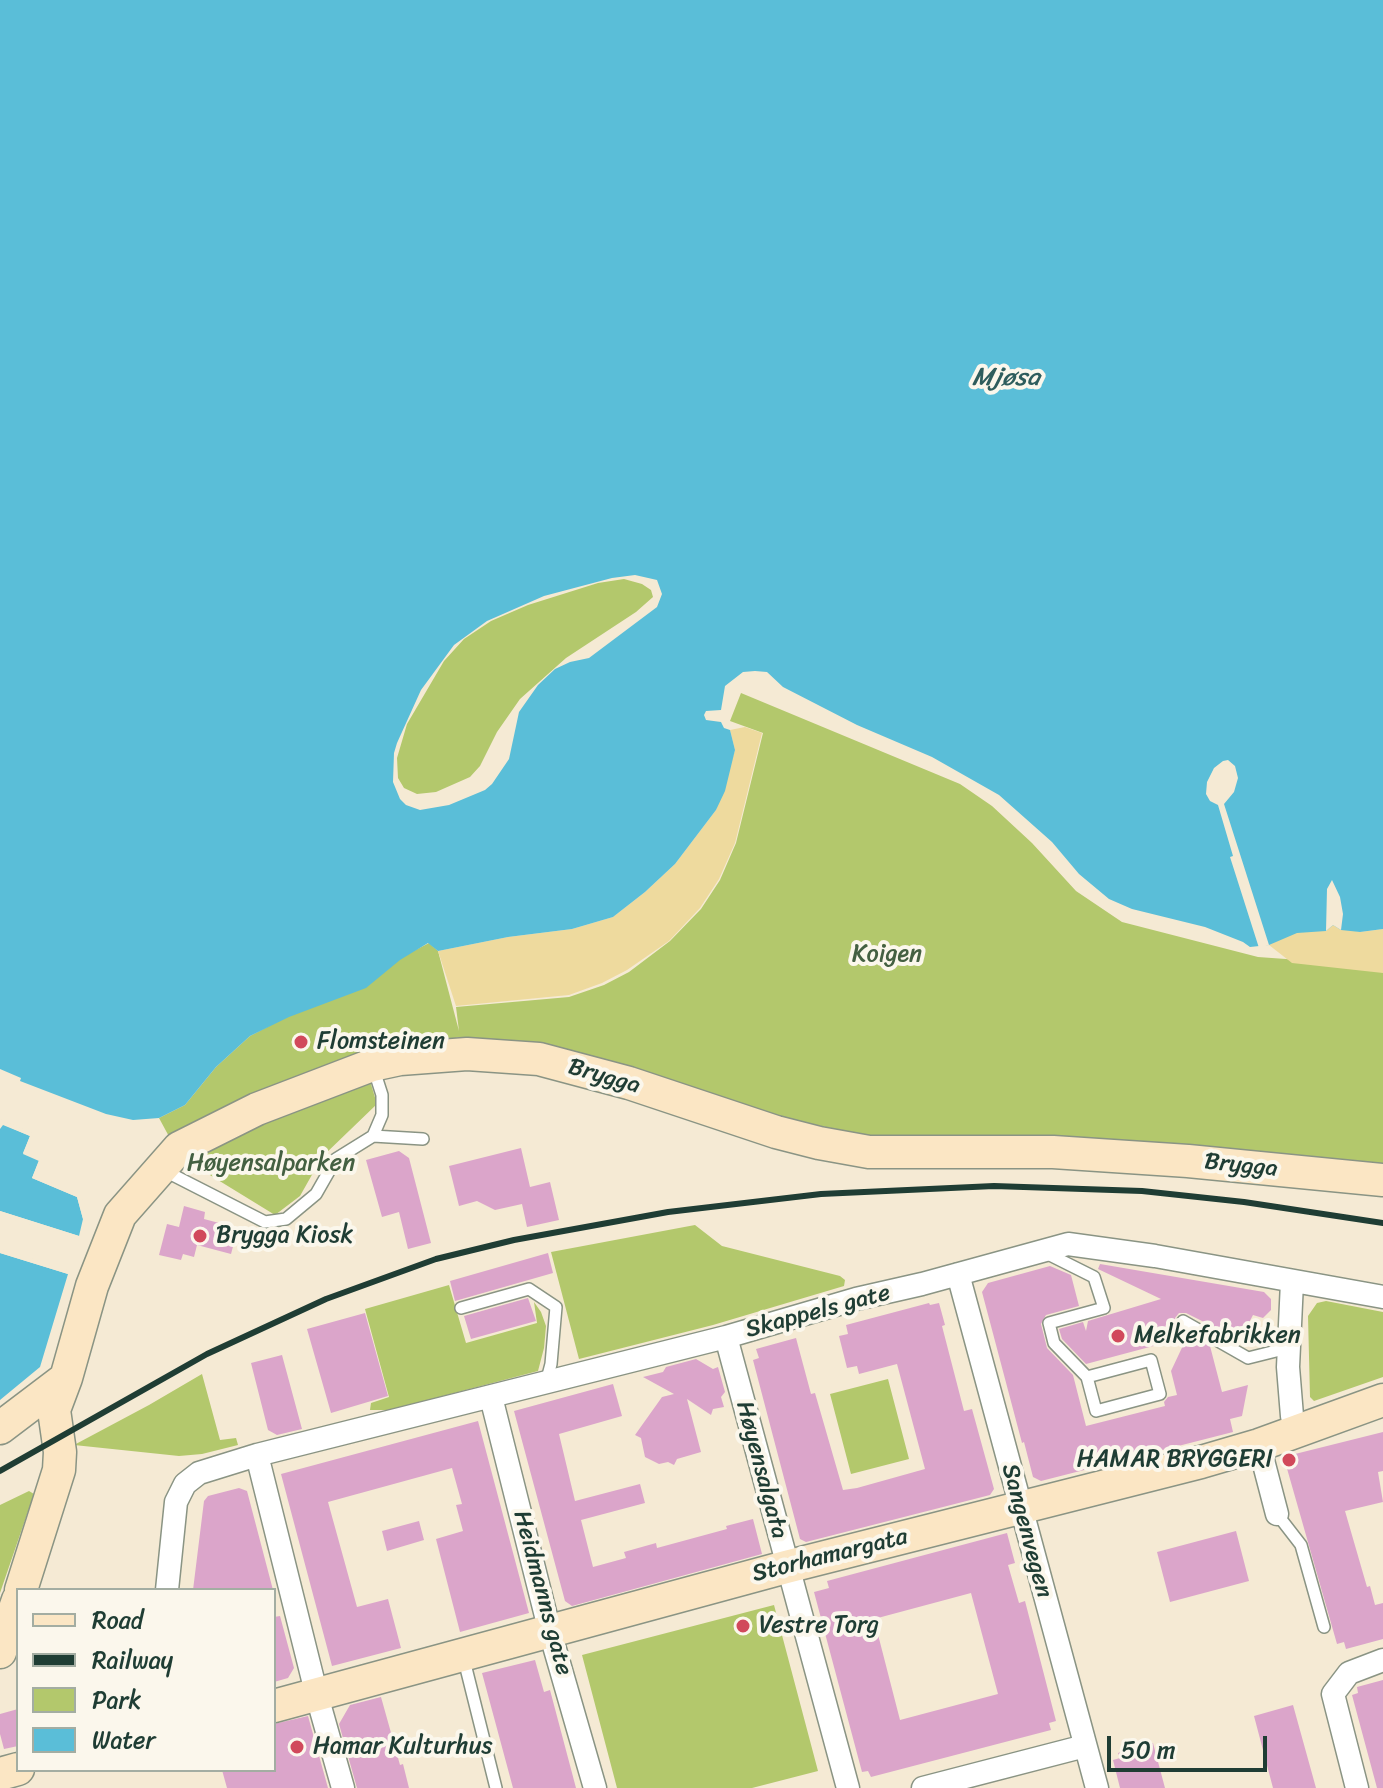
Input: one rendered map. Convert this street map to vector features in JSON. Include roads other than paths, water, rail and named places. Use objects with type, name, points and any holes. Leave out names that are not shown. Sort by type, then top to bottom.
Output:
[{"type":"street","name":"Brygga","points":[[22,1588],[59,1470],[60,1452],[54,1410],[92,1286],[120,1215],[179,1148],[231,1122],[372,1065],[400,1059],[467,1054],[539,1059],[629,1083],[776,1132],[869,1152],[1053,1152],[1188,1161],[1383,1180]]},
{"type":"street","name":"Skappels gate","points":[[167,1588],[176,1502],[185,1484],[199,1473],[257,1455],[726,1337],[856,1299],[1068,1244],[1155,1256],[1383,1297]]},
{"type":"street","name":"Sangenvegen","points":[[958,1274],[1097,1788]]},
{"type":"street","points":[[1292,1282],[1288,1348],[1292,1416],[1299,1431]]},
{"type":"street","name":"Høyensalgata","points":[[726,1337],[814,1685],[848,1788]]},
{"type":"street","points":[[0,1428],[66,1378]]},
{"type":"street","name":"Heidmanns gate","points":[[491,1397],[550,1632],[595,1788]]},
{"type":"street","name":"Storhamargata","points":[[276,1706],[786,1567],[1259,1445],[1383,1400]]},
{"type":"street","points":[[1259,1445],[1277,1514]]},
{"type":"street","points":[[257,1455],[343,1788]]},
{"type":"street","points":[[0,1652],[16,1606]]},
{"type":"street","points":[[1357,1788],[1333,1694],[1349,1673],[1383,1660]]},
{"type":"street","points":[[923,1788],[957,1784],[1085,1746]]},
{"type":"lane","points":[[159,1168],[265,1222],[286,1219],[316,1194],[336,1159],[373,1136],[382,1115],[382,1095],[372,1065]]},
{"type":"lane","points":[[373,1136],[423,1139]]},
{"type":"lane","points":[[1042,1251],[1094,1277],[1104,1308],[1049,1323],[1054,1343],[1087,1377],[1096,1411],[1160,1394],[1151,1360],[1087,1377]]},
{"type":"lane","points":[[461,1308],[529,1289],[556,1307],[551,1364],[546,1383]]},
{"type":"lane","points":[[1183,1321],[1248,1358],[1288,1348]]},
{"type":"lane","points":[[1277,1514],[1301,1545],[1324,1627]]},
{"type":"lane","points":[[463,1655],[496,1788]]},
{"type":"water","name":"Mjøsa","points":[[0,0],[1383,0],[1383,929],[1360,932],[1341,930],[1333,925],[1326,931],[1297,933],[1269,945],[1250,947],[1205,927],[1132,909],[1109,899],[1079,874],[1052,842],[999,795],[932,757],[857,725],[783,687],[767,672],[743,672],[725,686],[721,710],[706,711],[704,715],[706,720],[721,722],[724,728],[730,730],[735,750],[725,791],[716,810],[675,864],[613,917],[572,929],[508,937],[438,951],[428,943],[400,960],[366,988],[289,1017],[250,1036],[216,1067],[185,1105],[159,1118],[133,1120],[106,1114],[20,1081],[21,1078],[0,1069]],"holes":[[[635,575],[657,580],[662,594],[657,607],[589,658],[555,669],[538,685],[519,712],[509,759],[485,790],[449,805],[420,810],[400,799],[393,782],[397,743],[421,690],[454,645],[487,621],[544,596],[612,578]]]},
{"type":"water","points":[[0,1123],[30,1136],[23,1153],[39,1160],[32,1178],[77,1197],[83,1219],[79,1236],[0,1211]]},
{"type":"water","points":[[0,1253],[68,1274],[40,1367],[0,1400]]},
{"type":"railway","points":[[0,1471],[207,1354],[326,1299],[436,1259],[514,1240],[668,1212],[821,1194],[994,1186],[1142,1191],[1244,1202],[1383,1223]]},
{"type":"place","name":"Flomsteinen","points":[[301,1042]]},
{"type":"place","name":"Brygga Kiosk","points":[[200,1236]]},
{"type":"place","name":"Melkefabrikken","points":[[1118,1336]]},
{"type":"place","name":"HAMAR BRYGGERI","points":[[1289,1460]]},
{"type":"place","name":"Vestre Torg","points":[[743,1626]]},
{"type":"place","name":"Hamar Kulturhus","points":[[297,1747]]},
{"type":"park label","name":"Koigen","points":[[887,955]]},
{"type":"park label","name":"Høyensalparken","points":[[271,1164]]}]
